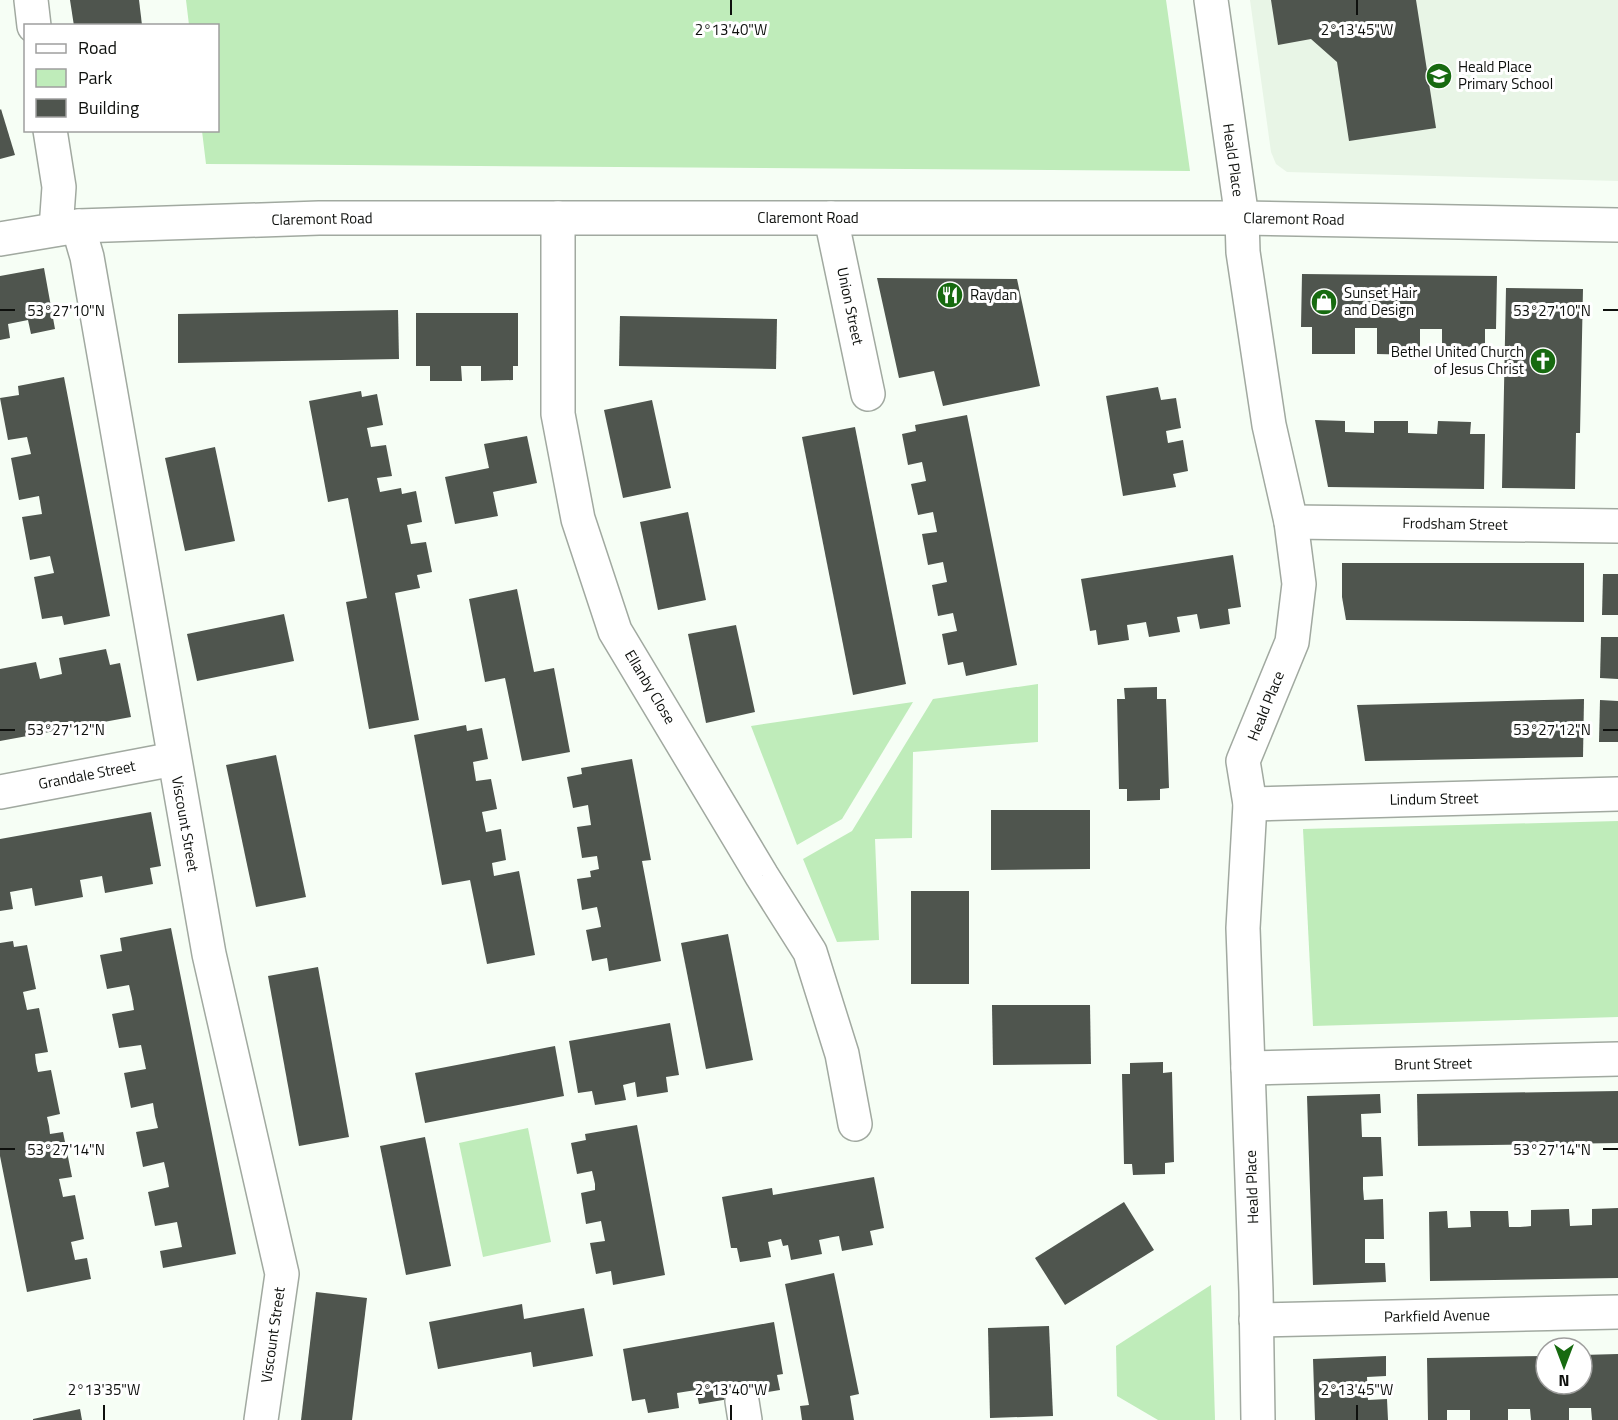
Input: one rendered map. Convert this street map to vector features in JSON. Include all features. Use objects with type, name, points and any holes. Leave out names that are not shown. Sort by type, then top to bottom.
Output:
[{"type":"street","points":[[31,0],[34,24]]},
{"type":"street","name":"Heald Place","points":[[1211,0],[1242,218],[1243,252],[1269,425],[1292,522],[1299,584],[1292,642],[1243,760],[1250,804],[1243,928],[1258,1420]]},
{"type":"street","name":"Viscount Street","points":[[50,132],[58,187],[67,227],[87,257],[209,954],[282,1274],[261,1420]]},
{"type":"street","name":"Claremont Road","points":[[0,240],[67,227],[319,218],[1242,218],[1618,225]]},
{"type":"street","name":"Ellanby Close","points":[[558,218],[558,414],[582,530],[615,631],[810,952],[842,1054],[855,1124]]},
{"type":"street","name":"Union Street","points":[[831,218],[868,394]]},
{"type":"street","name":"Frodsham Street","points":[[1292,522],[1618,526]]},
{"type":"street","name":"Grandale Street","points":[[0,792],[174,759]]},
{"type":"street","name":"Lindum Street","points":[[1250,804],[1618,794]]},
{"type":"street","name":"Brunt Street","points":[[1248,1068],[1618,1059]]},
{"type":"street","name":"Parkfield Avenue","points":[[1256,1320],[1618,1312]]},
{"type":"shaded area","name":"Heald Place Primary School","points":[[1250,0],[1618,0],[1618,181],[1287,172],[1276,164],[1271,152]]},
{"type":"green space","points":[[186,0],[1166,0],[1190,171],[206,164],[202,132],[219,132],[219,24],[189,24]]},
{"type":"green space","points":[[1038,684],[1038,742],[913,752],[912,838],[875,839],[879,940],[837,942],[803,859],[852,831],[933,699]]},
{"type":"green space","points":[[913,702],[842,819],[797,845],[751,726]]},
{"type":"green space","points":[[1618,821],[1618,1017],[1313,1026],[1303,829]]},
{"type":"green space","points":[[528,1128],[551,1242],[483,1257],[459,1143]]},
{"type":"green space","points":[[1211,1285],[1215,1420],[1158,1420],[1117,1396],[1116,1346]]},
{"type":"building","points":[[70,0],[139,0],[142,24],[74,24]]},
{"type":"building","points":[[1271,0],[1416,0],[1436,128],[1349,141],[1337,62],[1311,39],[1278,45]]},
{"type":"building","points":[[0,110],[15,155],[0,159]]},
{"type":"building","points":[[44,268],[55,329],[31,334],[28,320],[8,324],[10,338],[0,340],[0,276]]},
{"type":"building","points":[[1302,274],[1497,276],[1496,329],[1485,329],[1485,356],[1442,355],[1442,329],[1420,329],[1420,355],[1377,354],[1377,328],[1355,328],[1355,354],[1312,354],[1312,327],[1301,327]]},
{"type":"building","points":[[877,278],[1017,279],[1040,386],[943,406],[934,371],[899,378]]},
{"type":"building","name":"Bethel United Church of Jesus Christ","points":[[1506,288],[1583,289],[1580,433],[1576,433],[1575,489],[1502,488]]},
{"type":"building","points":[[398,310],[399,359],[178,363],[178,314]]},
{"type":"building","points":[[416,313],[518,313],[518,366],[513,366],[513,380],[481,381],[481,366],[461,366],[462,381],[430,381],[430,366],[416,366]]},
{"type":"building","points":[[620,316],[777,319],[776,369],[619,366]]},
{"type":"building","points":[[64,377],[110,616],[64,625],[62,616],[42,619],[34,577],[54,573],[50,556],[30,560],[22,517],[42,514],[39,496],[19,500],[11,458],[31,454],[27,437],[8,440],[0,398],[19,395],[18,386]]},
{"type":"building","points":[[1158,387],[1161,400],[1176,398],[1181,428],[1166,431],[1168,443],[1183,440],[1188,471],[1173,474],[1176,487],[1123,496],[1106,396]]},
{"type":"building","points":[[361,391],[362,397],[377,394],[383,425],[367,428],[371,447],[386,445],[392,476],[377,478],[380,492],[401,488],[402,494],[416,491],[422,522],[407,525],[411,544],[426,542],[432,572],[417,575],[420,588],[395,593],[419,720],[369,729],[346,602],[367,598],[348,498],[328,502],[309,401]]},
{"type":"building","points":[[652,400],[671,488],[623,498],[604,410]]},
{"type":"building","points":[[967,415],[1017,665],[966,676],[963,662],[948,665],[942,634],[957,631],[953,613],[938,616],[932,585],[947,582],[943,562],[928,565],[922,534],[937,532],[933,512],[918,515],[911,484],[926,481],[922,462],[908,465],[902,434],[916,431],[915,425]]},
{"type":"building","points":[[1315,420],[1345,421],[1345,432],[1374,433],[1374,421],[1408,421],[1408,433],[1437,434],[1438,421],[1471,422],[1470,434],[1485,434],[1484,489],[1328,487]]},
{"type":"building","points":[[855,427],[906,684],[853,695],[802,437]]},
{"type":"building","points":[[527,436],[537,483],[493,492],[498,516],[455,524],[445,477],[489,468],[484,444]]},
{"type":"building","points":[[215,447],[235,541],[185,551],[165,458]]},
{"type":"building","points":[[688,512],[706,600],[658,610],[640,522]]},
{"type":"building","points":[[1233,555],[1241,607],[1228,609],[1230,624],[1200,629],[1197,614],[1177,617],[1180,632],[1149,637],[1146,622],[1127,625],[1129,640],[1098,645],[1096,630],[1090,631],[1081,579]]},
{"type":"building","points":[[1342,563],[1584,563],[1584,622],[1346,620],[1342,597]]},
{"type":"building","points":[[1603,574],[1618,574],[1618,615],[1602,615]]},
{"type":"building","points":[[517,589],[534,672],[554,668],[570,752],[522,761],[505,678],[485,682],[469,599]]},
{"type":"building","points":[[284,614],[294,661],[197,681],[187,634]]},
{"type":"building","points":[[736,625],[755,712],[706,723],[688,634]]},
{"type":"building","points":[[1601,637],[1618,637],[1618,679],[1600,678]]},
{"type":"building","points":[[106,649],[110,665],[120,663],[131,717],[0,741],[0,669],[36,662],[40,679],[62,674],[59,658]]},
{"type":"building","points":[[1157,687],[1157,699],[1166,699],[1169,788],[1160,789],[1160,800],[1127,801],[1127,789],[1119,789],[1117,699],[1125,699],[1124,688]]},
{"type":"building","points":[[1584,699],[1583,757],[1365,761],[1357,705]]},
{"type":"building","points":[[1600,700],[1618,701],[1618,742],[1599,742]]},
{"type":"building","points":[[466,725],[467,731],[482,728],[488,759],[473,762],[476,781],[491,779],[497,809],[482,812],[486,832],[501,829],[506,860],[492,863],[494,876],[519,871],[535,955],[487,964],[470,880],[442,885],[414,735]]},
{"type":"building","points":[[276,755],[306,897],[256,907],[226,765]]},
{"type":"building","points":[[632,759],[651,860],[642,861],[661,961],[609,971],[607,958],[592,961],[586,930],[601,927],[600,921],[597,907],[582,910],[577,879],[591,877],[590,871],[599,869],[597,856],[582,858],[577,827],[591,825],[588,805],[573,808],[567,777],[582,774],[581,768]]},
{"type":"building","points":[[991,810],[1090,810],[1090,869],[991,870]]},
{"type":"building","points":[[151,812],[161,866],[150,868],[153,884],[105,893],[102,876],[80,880],[83,897],[35,906],[32,888],[10,892],[13,909],[0,911],[0,839]]},
{"type":"building","points":[[911,891],[969,891],[969,984],[911,984]]},
{"type":"building","points":[[171,928],[236,1254],[163,1268],[160,1251],[182,1247],[177,1222],[155,1226],[148,1192],[169,1187],[167,1175],[164,1162],[143,1167],[136,1132],[158,1128],[153,1103],[131,1108],[124,1073],[146,1069],[141,1045],[119,1048],[112,1014],[134,1010],[132,998],[129,985],[107,989],[100,955],[122,951],[120,938]]},
{"type":"building","points":[[728,934],[753,1060],[706,1069],[681,943]]},
{"type":"building","points":[[13,941],[14,947],[27,945],[36,989],[23,992],[27,1010],[39,1008],[48,1052],[35,1054],[36,1063],[38,1072],[51,1070],[60,1114],[47,1117],[50,1134],[63,1132],[72,1177],[59,1179],[63,1197],[75,1195],[84,1239],[71,1242],[75,1260],[87,1258],[91,1279],[27,1292],[0,1156],[0,943]]},
{"type":"building","points":[[318,967],[349,1137],[299,1146],[268,976]]},
{"type":"building","points":[[992,1005],[1090,1005],[1091,1064],[993,1065]]},
{"type":"building","points":[[670,1023],[679,1075],[666,1077],[668,1092],[637,1097],[635,1082],[623,1085],[626,1100],[595,1105],[592,1091],[578,1093],[569,1041]]},
{"type":"building","points":[[555,1046],[564,1096],[425,1123],[415,1073]]},
{"type":"building","points":[[1163,1062],[1163,1073],[1172,1072],[1174,1162],[1165,1163],[1165,1174],[1133,1175],[1132,1164],[1124,1164],[1122,1074],[1130,1074],[1130,1063]]},
{"type":"building","points":[[1618,1091],[1618,1143],[1418,1146],[1417,1094]]},
{"type":"building","points":[[1380,1094],[1381,1113],[1361,1114],[1362,1137],[1381,1137],[1383,1176],[1363,1177],[1364,1200],[1383,1199],[1384,1239],[1365,1239],[1365,1263],[1385,1263],[1386,1282],[1313,1285],[1307,1096]]},
{"type":"building","points":[[637,1125],[665,1275],[613,1285],[611,1271],[596,1274],[590,1243],[605,1241],[601,1221],[586,1224],[581,1193],[595,1190],[595,1184],[592,1171],[577,1174],[571,1143],[586,1140],[585,1134]]},
{"type":"building","points":[[425,1137],[451,1266],[406,1275],[380,1146]]},
{"type":"building","points":[[874,1177],[884,1228],[870,1231],[873,1245],[842,1251],[839,1236],[833,1237],[819,1240],[822,1254],[791,1260],[788,1245],[783,1246],[781,1239],[768,1242],[771,1257],[740,1262],[737,1248],[731,1248],[722,1197],[772,1188],[773,1195]]},
{"type":"building","points":[[1124,1202],[1154,1250],[1065,1305],[1035,1258]]},
{"type":"building","points":[[1618,1208],[1618,1278],[1430,1281],[1429,1212],[1447,1211],[1448,1228],[1471,1227],[1470,1211],[1508,1211],[1509,1227],[1520,1227],[1531,1226],[1531,1210],[1569,1209],[1570,1226],[1592,1225],[1592,1209]]},
{"type":"building","points":[[834,1273],[859,1394],[850,1396],[854,1420],[802,1420],[800,1406],[809,1405],[785,1284]]},
{"type":"building","points":[[316,1292],[367,1298],[352,1420],[301,1420]]},
{"type":"building","points":[[522,1304],[524,1319],[584,1308],[593,1356],[533,1367],[531,1352],[438,1369],[429,1322]]},
{"type":"building","points":[[774,1322],[783,1374],[777,1375],[780,1390],[749,1395],[746,1381],[727,1384],[729,1399],[699,1404],[696,1390],[677,1393],[679,1408],[648,1413],[645,1399],[632,1401],[623,1349]]},
{"type":"building","points":[[1049,1326],[1053,1416],[990,1418],[988,1328]]},
{"type":"building","points":[[1618,1354],[1618,1420],[1592,1420],[1591,1408],[1569,1408],[1569,1420],[1531,1420],[1530,1409],[1508,1409],[1508,1420],[1470,1420],[1470,1410],[1447,1410],[1447,1420],[1428,1420],[1427,1358],[1534,1356],[1534,1396],[1594,1396],[1594,1355]]},
{"type":"building","points":[[1386,1356],[1386,1376],[1367,1377],[1368,1400],[1387,1399],[1388,1420],[1315,1420],[1313,1359]]},
{"type":"building","points":[[80,1409],[82,1420],[33,1420],[33,1419]]},
{"type":"place","name":"Heald Place Primary School","points":[[1439,76]]},
{"type":"place","name":"Raydan","points":[[950,295]]},
{"type":"place","name":"Sunset Hair and Design","points":[[1324,302]]},
{"type":"place","name":"Bethel United Church of Jesus Christ","points":[[1543,361]]}]
